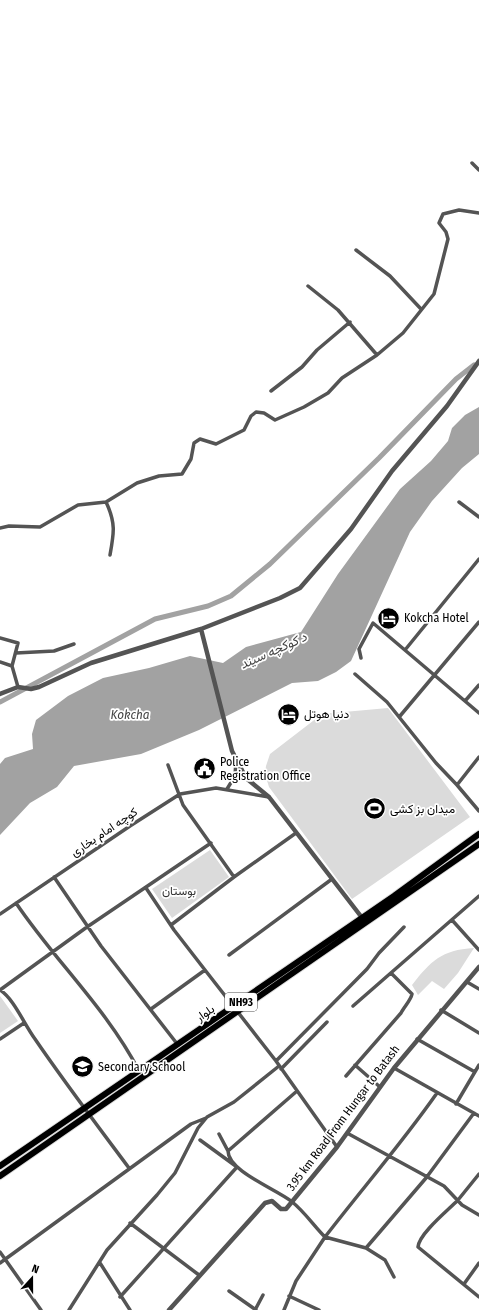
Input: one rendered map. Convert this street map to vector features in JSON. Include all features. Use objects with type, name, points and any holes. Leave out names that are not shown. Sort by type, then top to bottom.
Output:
[{"type":"main road","name":"بلوار","points":[[236,1009],[361,917],[394,896],[479,834]]},
{"type":"main road","name":"بلوار","points":[[0,1176],[90,1115],[236,1009],[366,924],[479,845]]},
{"type":"main road","name":"بلوار","points":[[0,1166],[178,1046],[197,1036]]},
{"type":"street","points":[[472,163],[479,170]]},
{"type":"street","points":[[0,528],[9,526],[40,527],[78,506],[106,502],[137,483],[159,476],[182,474],[191,459],[194,443],[200,439],[216,444],[244,430],[251,416],[256,412],[264,413],[275,420],[304,407],[328,393],[342,378],[378,355],[403,334],[434,294],[441,264],[447,251],[448,239],[446,232],[439,223],[443,214],[459,210],[479,213]]},
{"type":"street","points":[[356,250],[390,276],[421,309]]},
{"type":"street","points":[[308,286],[338,310],[378,355]]},
{"type":"street","points":[[270,391],[302,367],[317,350],[350,322]]},
{"type":"street","points":[[0,694],[18,687],[31,689],[39,687],[91,663],[201,629],[280,598],[300,588],[351,529],[392,471],[447,406],[479,361]]},
{"type":"street","points":[[106,502],[113,516],[115,526],[110,556]]},
{"type":"street","points":[[459,502],[479,517]]},
{"type":"street","points":[[405,650],[479,559]]},
{"type":"street","points":[[400,716],[479,622]]},
{"type":"street","points":[[361,658],[359,648],[373,623],[479,713]]},
{"type":"street","points":[[201,629],[232,751],[246,778],[269,797],[366,924]]},
{"type":"street","points":[[0,638],[18,643],[12,666],[18,687]]},
{"type":"street","points":[[16,653],[54,651],[74,644]]},
{"type":"street","points":[[0,662],[12,666]]},
{"type":"street","points":[[355,674],[387,702],[400,716],[436,763],[458,785],[479,811]]},
{"type":"street","points":[[465,701],[479,685]]},
{"type":"street","points":[[458,785],[479,757]]},
{"type":"street","points":[[228,789],[235,776],[236,760]]},
{"type":"street","points":[[168,765],[183,805],[234,877]]},
{"type":"street","name":"کوچه امام بخاری","points":[[0,914],[180,794],[216,788],[269,797]]},
{"type":"street","points":[[171,925],[234,877],[296,833]]},
{"type":"street","points":[[129,1168],[85,1109],[24,1023],[14,1006],[0,990],[87,927],[211,843]]},
{"type":"street","points":[[54,877],[87,927],[178,1046]]},
{"type":"street","points":[[229,955],[332,879]]},
{"type":"street","points":[[146,888],[171,925],[276,1061],[337,1147]]},
{"type":"street","points":[[353,1006],[479,896]]},
{"type":"street","points":[[16,903],[113,1030],[126,1048],[139,1072]]},
{"type":"street","points":[[452,920],[479,950]]},
{"type":"street","points":[[276,1061],[367,969],[404,927]]},
{"type":"street","name":"3.95 km Road From Hungar to Batash","points":[[169,1310],[265,1203],[272,1201],[281,1209],[286,1209],[337,1147],[394,1068],[417,1039],[479,967]]},
{"type":"street","points":[[151,1009],[205,970]]},
{"type":"street","points":[[346,1076],[401,1013],[412,996],[391,973]]},
{"type":"street","points":[[467,982],[479,989]]},
{"type":"street","points":[[441,1010],[479,1033]]},
{"type":"street","points":[[0,1263],[191,1124],[234,1102],[280,1067],[327,1022]]},
{"type":"street","points":[[0,1039],[24,1023]]},
{"type":"street","points":[[417,1039],[475,1072]]},
{"type":"street","points":[[355,1065],[380,1087]]},
{"type":"street","points":[[456,1104],[479,1065]]},
{"type":"street","points":[[394,1068],[479,1116]]},
{"type":"street","points":[[228,1151],[297,1091]]},
{"type":"street","points":[[284,1310],[296,1281],[325,1237],[352,1202],[390,1158],[437,1093]]},
{"type":"street","points":[[366,1248],[426,1178],[474,1113]]},
{"type":"street","points":[[69,1310],[107,1250],[175,1173],[198,1128],[207,1117]]},
{"type":"street","points":[[347,1133],[426,1178],[444,1186],[468,1210],[479,1215]]},
{"type":"street","points":[[218,1134],[228,1151],[229,1156],[237,1167]]},
{"type":"street","points":[[200,1140],[237,1167],[292,1201],[325,1237],[366,1248],[385,1260],[394,1277]]},
{"type":"street","points":[[120,1297],[237,1167]]},
{"type":"street","points":[[479,1174],[434,1224],[419,1242],[418,1247],[479,1297]]},
{"type":"street","points":[[130,1223],[199,1276]]},
{"type":"street","points":[[0,1252],[41,1310]]},
{"type":"street","points":[[464,1284],[479,1262]]},
{"type":"street","points":[[100,1263],[120,1297],[130,1310]]},
{"type":"street","points":[[229,1291],[256,1310],[263,1295]]},
{"type":"street","points":[[289,1296],[319,1310]]},
{"type":"green space","name":"میدان بز کشی","points":[[388,708],[470,817],[352,899],[269,787],[265,774],[266,766],[270,754],[322,714]]},
{"type":"green space","name":"بوستان","points":[[210,850],[229,877],[172,918],[152,889]]},
{"type":"green space","points":[[474,948],[458,973],[444,989],[432,981],[418,995],[412,985],[431,963],[453,951]]},
{"type":"green space","points":[[0,996],[18,1021],[0,1033]]},
{"type":"water","name":"Kokcha","points":[[479,407],[479,454],[462,468],[432,501],[410,532],[351,661],[336,672],[318,681],[292,683],[199,730],[141,754],[74,766],[57,787],[30,803],[0,835],[0,764],[5,758],[33,749],[32,734],[36,720],[68,696],[103,678],[149,668],[190,656],[223,663],[246,647],[301,632],[338,574],[400,489],[431,461],[448,441],[452,428],[465,415]]},
{"type":"waterway","points":[[0,702],[155,619],[208,606],[231,596],[270,564],[379,458],[456,379],[474,365]]},
{"type":"place","name":"Kokcha Hotel","points":[[389,618]]},
{"type":"place","name":"دنیا هوتل","points":[[289,714]]},
{"type":"place","name":"Police Registration Office","points":[[204,769]]},
{"type":"place","name":"میدان بز کشی","points":[[375,809]]},
{"type":"place","name":"Secondary School","points":[[82,1067]]},
{"type":"water label","name":"د کوکچه سیند","points":[[273,650]]}]
